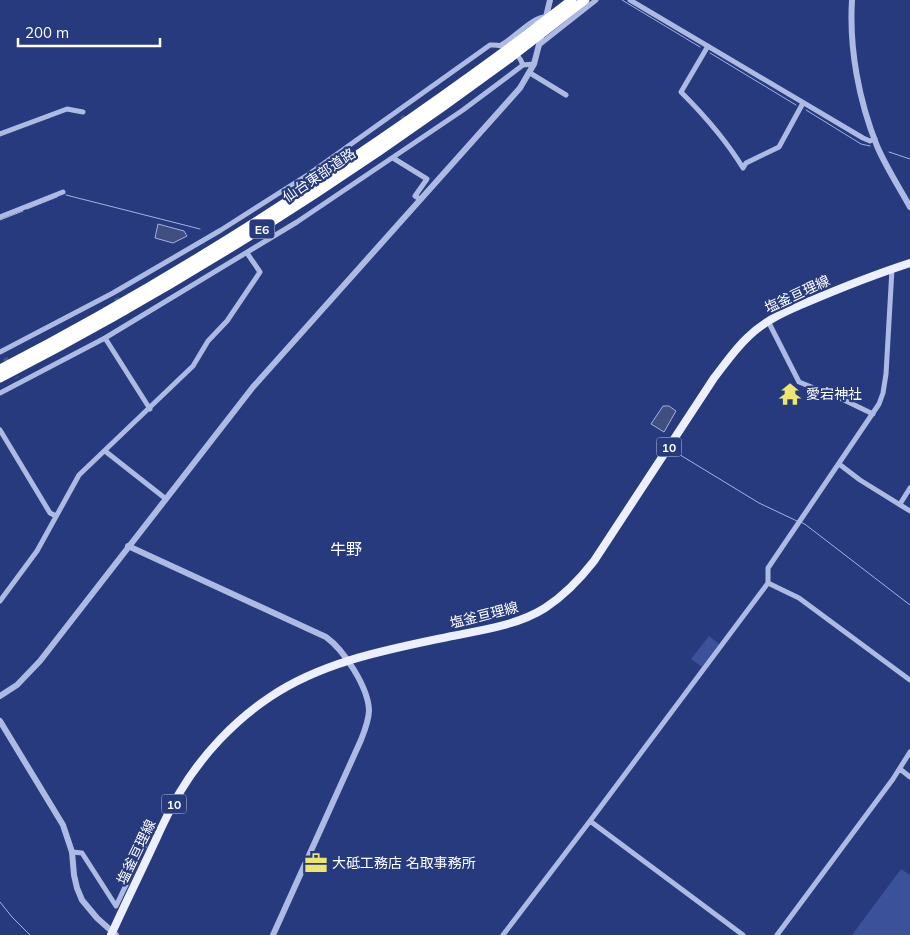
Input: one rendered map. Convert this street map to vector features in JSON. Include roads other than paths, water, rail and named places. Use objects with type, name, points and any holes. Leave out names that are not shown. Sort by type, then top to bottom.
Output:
[{"type":"highway","name":"仙台東部道路","points":[[0,369],[117,306],[244,231],[402,126],[572,0]]},
{"type":"highway","name":"仙台東部道路","points":[[0,378],[121,313],[278,219],[407,132],[505,51],[585,0]]},
{"type":"main road","name":"塩釜亘理線","points":[[113,934],[180,792],[221,739],[247,715],[270,697],[309,675],[347,662],[511,623],[544,608],[559,598],[572,587],[594,561],[722,367],[749,336],[768,321],[784,312],[844,286],[910,263]]},
{"type":"street","points":[[0,696],[17,685],[40,661],[253,387],[520,88],[534,64],[550,0]]},
{"type":"street","points":[[539,45],[596,0]]},
{"type":"street","points":[[630,0],[862,138],[870,141],[875,139]]},
{"type":"street","points":[[852,0],[852,32],[862,100],[883,158],[910,207]]},
{"type":"street","points":[[505,51],[509,41],[535,20],[546,17]]},
{"type":"street","points":[[6,358],[1,352],[115,296],[310,174],[400,114],[490,45],[505,51]]},
{"type":"street","points":[[505,51],[506,46],[520,57],[523,65]]},
{"type":"street","points":[[708,46],[681,92],[708,120],[743,168],[746,163],[778,147],[803,103]]},
{"type":"street","points":[[0,393],[19,380],[105,338],[130,319],[247,253],[393,158],[523,65],[534,64]]},
{"type":"street","points":[[530,73],[566,94]]},
{"type":"street","points":[[0,134],[67,109],[83,112]]},
{"type":"street","points":[[414,135],[417,141]]},
{"type":"street","points":[[393,158],[427,179],[415,196],[420,199]]},
{"type":"street","points":[[310,174],[313,179]]},
{"type":"street","points":[[0,217],[63,192]]},
{"type":"street","points":[[324,195],[328,201]]},
{"type":"street","points":[[0,601],[37,551],[79,475],[193,366],[208,341],[227,321],[260,272],[247,253]]},
{"type":"street","points":[[503,935],[768,584],[768,568],[872,414],[883,393],[886,374],[892,269]]},
{"type":"street","points":[[768,321],[799,382],[844,400],[872,414]]},
{"type":"street","points":[[105,338],[150,409]]},
{"type":"street","points":[[0,430],[50,513],[56,516]]},
{"type":"street","points":[[105,451],[166,499]]},
{"type":"street","points":[[839,464],[910,511]]},
{"type":"street","points":[[900,504],[910,488]]},
{"type":"street","points":[[128,546],[319,632],[332,641],[361,684],[367,697],[368,723],[362,740],[273,935]]},
{"type":"street","points":[[768,584],[799,598],[910,680]]},
{"type":"street","points":[[0,721],[61,820],[72,852],[74,875],[82,900],[89,910],[113,934]]},
{"type":"street","points":[[777,935],[900,769],[910,752]]},
{"type":"street","points":[[900,769],[910,777]]},
{"type":"street","points":[[590,821],[743,935]]},
{"type":"street","points":[[72,852],[82,853],[116,906],[154,824]]},
{"type":"waterway","points":[[622,0],[700,47]]},
{"type":"waterway","points":[[710,53],[796,105]]},
{"type":"waterway","points":[[806,110],[861,144],[870,146]]},
{"type":"waterway","points":[[889,152],[910,159]]},
{"type":"waterway","points":[[66,195],[200,229]]},
{"type":"waterway","points":[[27,209],[57,197]]},
{"type":"waterway","points":[[0,220],[23,211]]},
{"type":"waterway","points":[[672,450],[759,503],[797,521]]},
{"type":"waterway","points":[[801,522],[910,605]]},
{"type":"waterway","points":[[0,902],[30,935]]},
{"type":"tunnel","points":[[402,116],[414,135]]},
{"type":"tunnel","points":[[116,298],[128,317]]},
{"type":"tunnel","points":[[5,358],[17,378]]},
{"type":"place","name":"愛宕神社","points":[[790,394]]},
{"type":"place","name":"大砥工務店 名取事務所","points":[[316,863]]},
{"type":"district","name":"牛野","points":[[346,549]]}]
